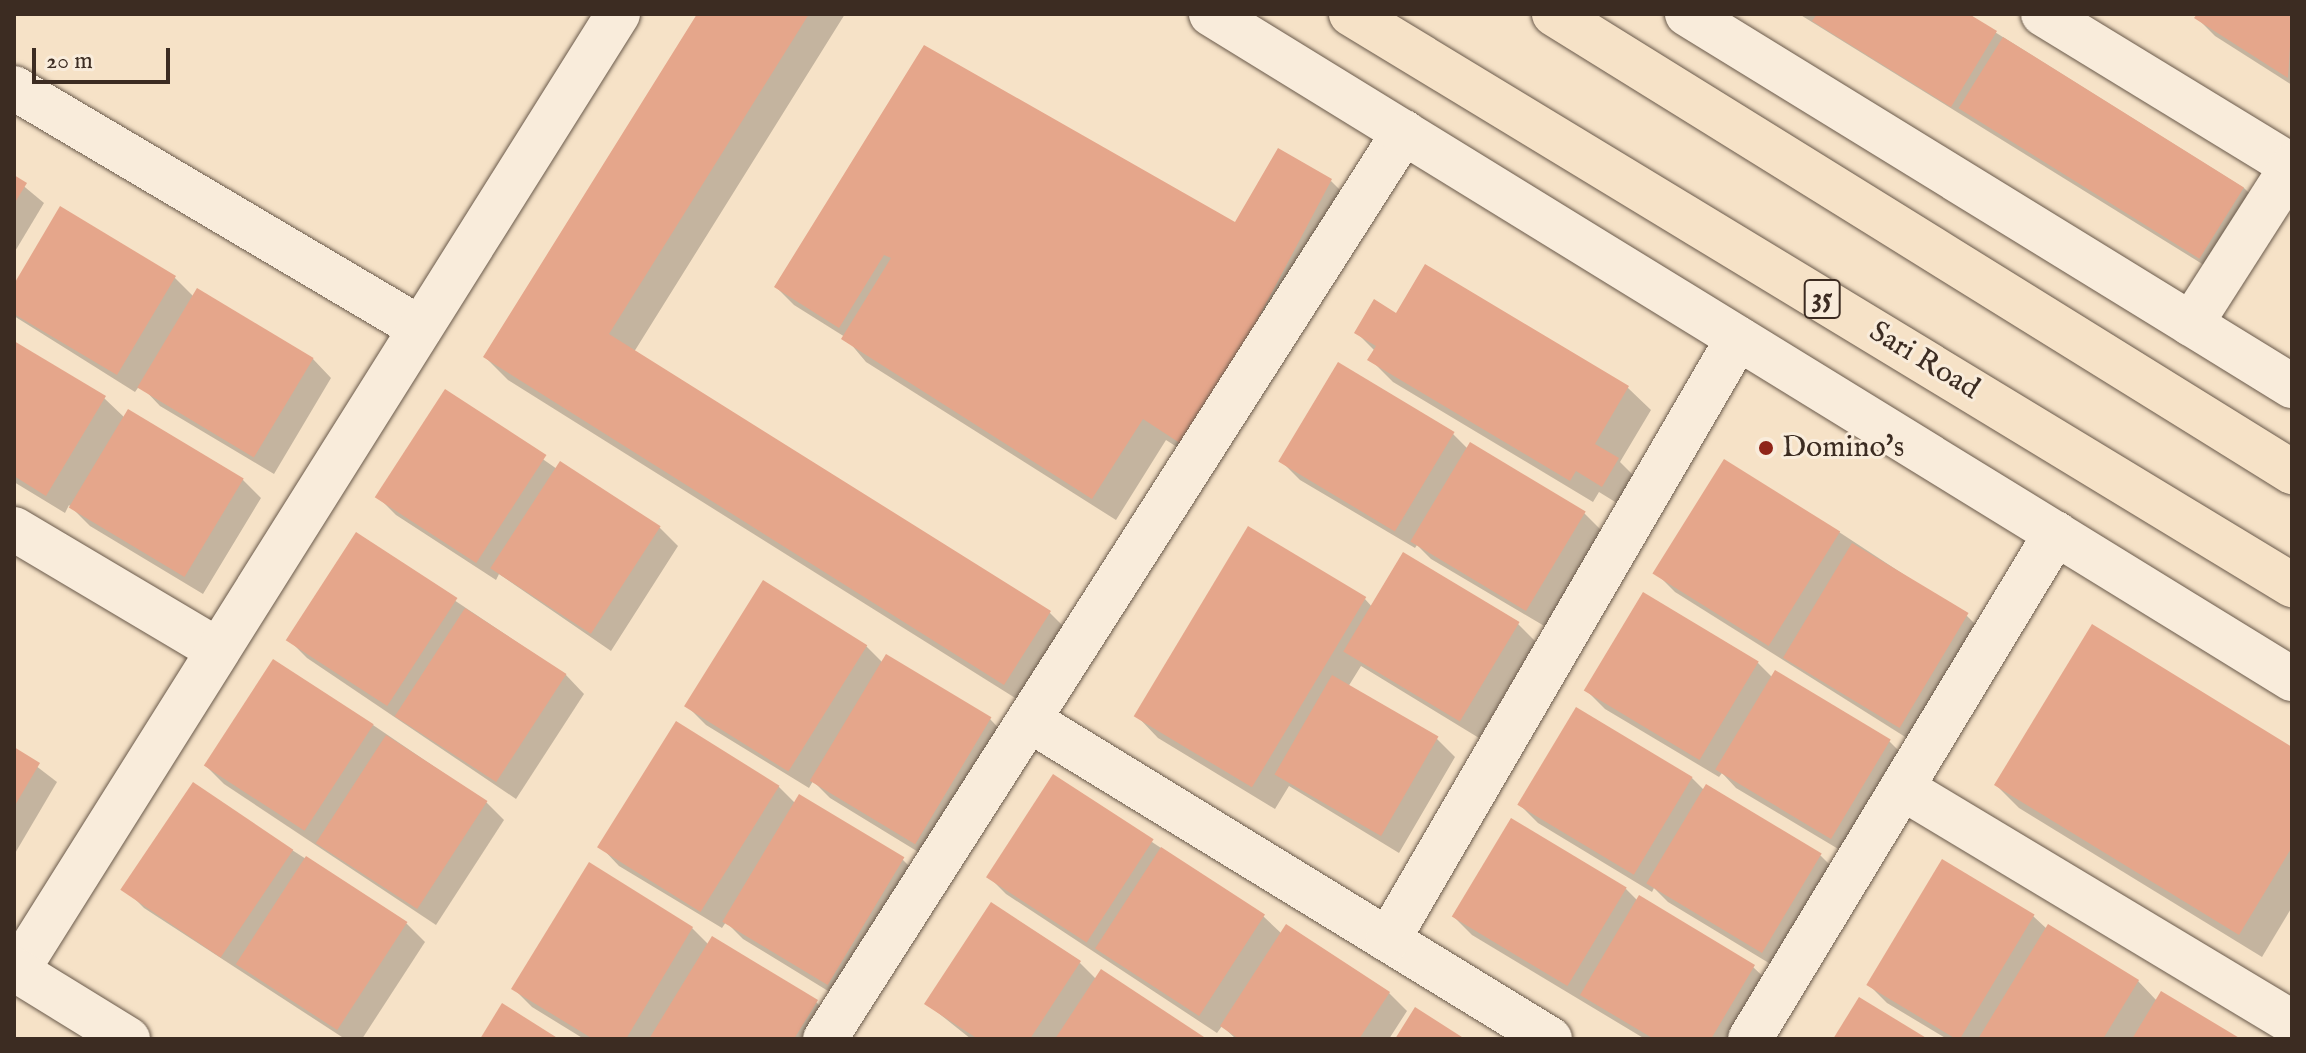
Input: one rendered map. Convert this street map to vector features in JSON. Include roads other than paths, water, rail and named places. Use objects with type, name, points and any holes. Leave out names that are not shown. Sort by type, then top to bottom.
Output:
[{"type":"main road","name":"Sari Road","points":[[1351,14],[2292,585]]},
{"type":"main road","points":[[1554,14],[2292,472]]},
{"type":"street","points":[[128,1039],[15,970],[618,14]]},
{"type":"street","points":[[1211,14],[2292,679]]},
{"type":"street","points":[[1687,14],[2292,386]]},
{"type":"street","points":[[2043,14],[2292,166],[2191,324]]},
{"type":"street","points":[[14,88],[420,328]]},
{"type":"street","points":[[840,1034],[1029,720],[1404,132]]},
{"type":"street","points":[[1388,940],[1738,338]]},
{"type":"street","points":[[14,529],[218,650]]},
{"type":"street","points":[[1750,1039],[2056,533]]},
{"type":"street","points":[[1029,720],[1550,1039]]},
{"type":"street","points":[[1902,788],[2292,1022]]},
{"type":"place","name":"Domino's","points":[[1766,448]]}]
